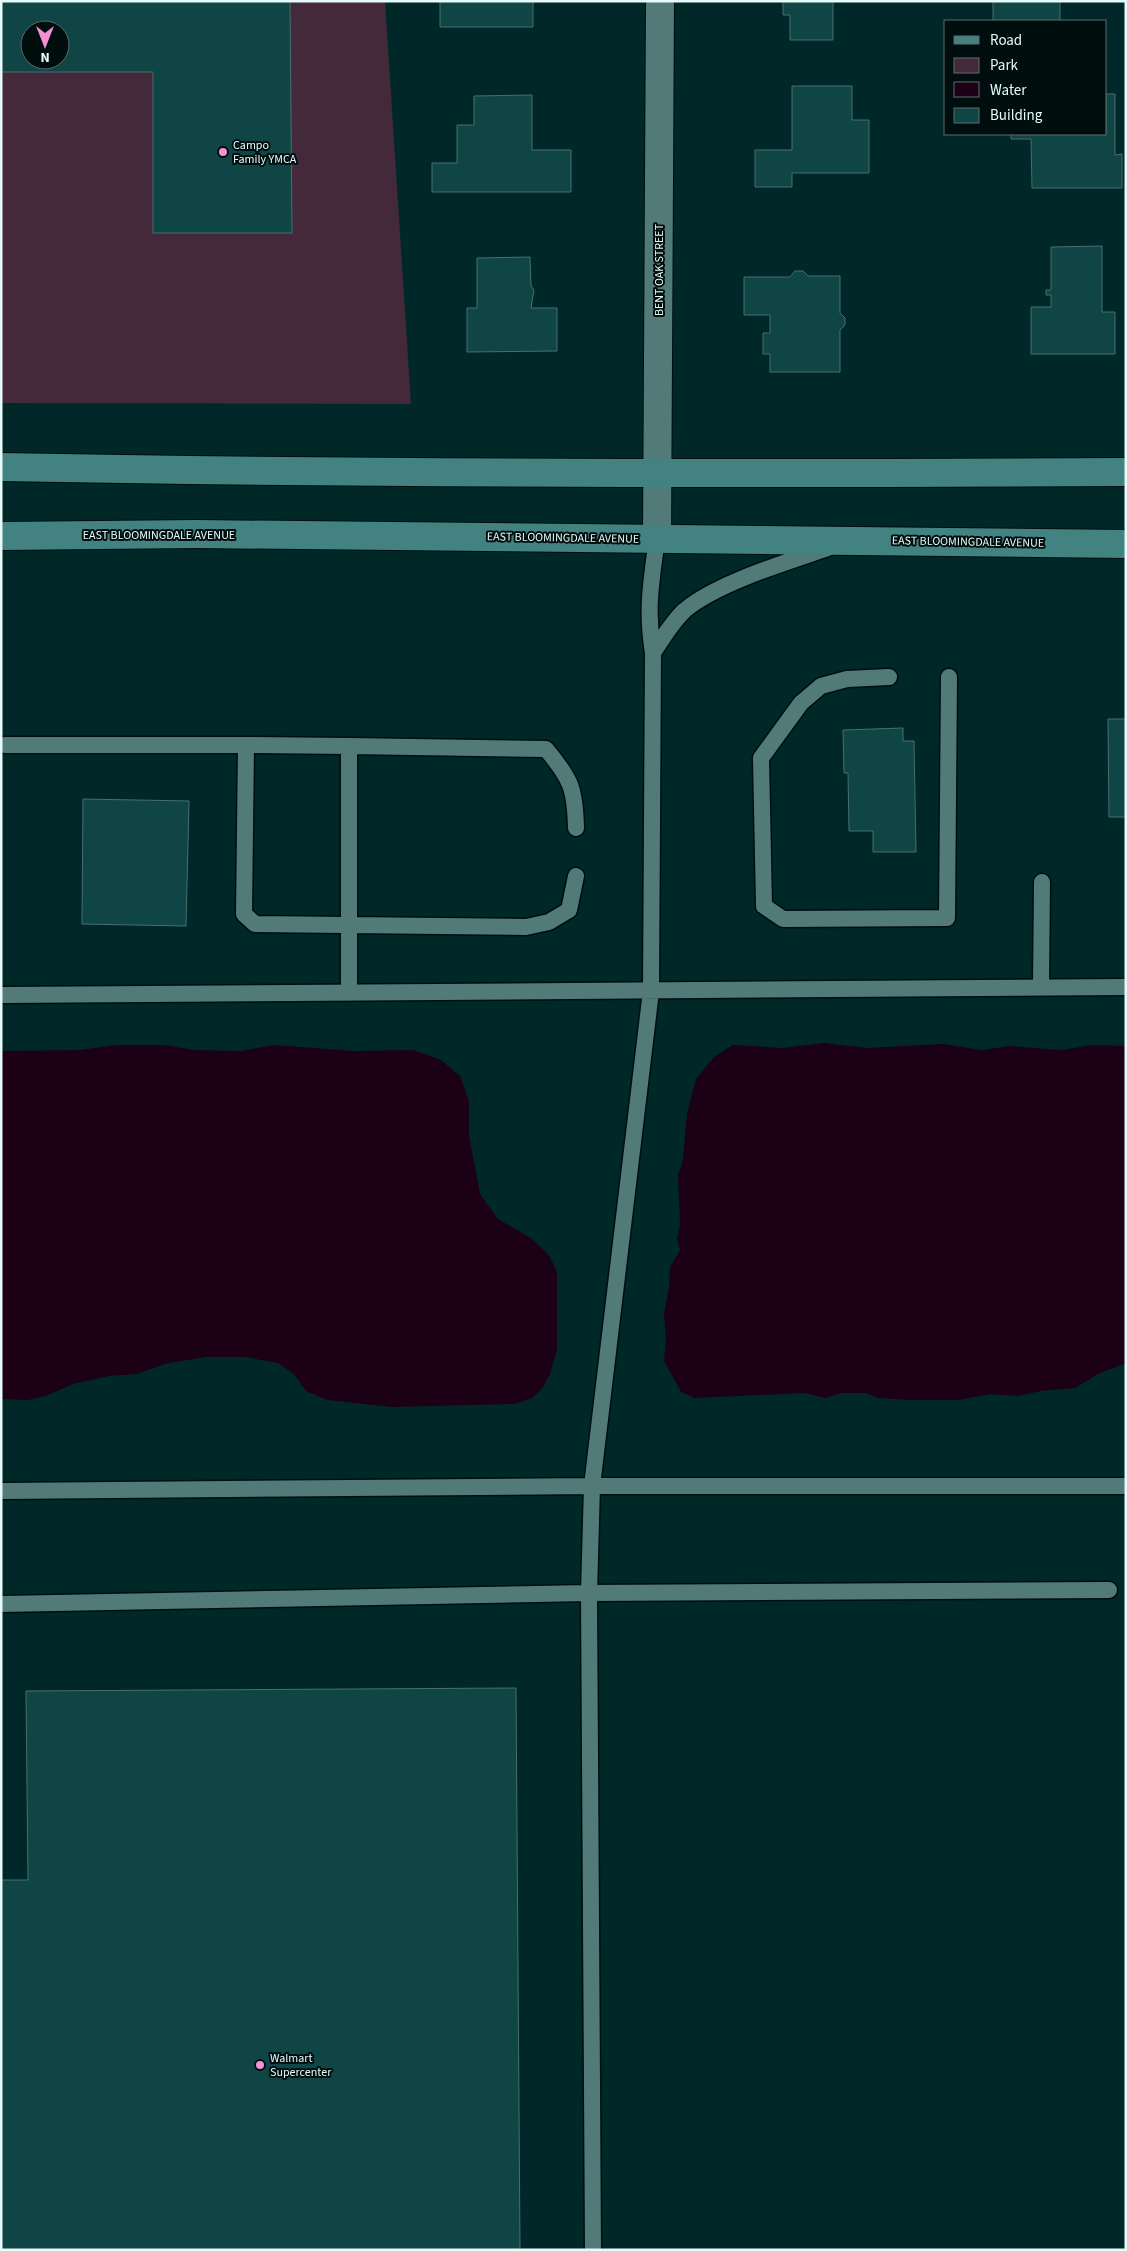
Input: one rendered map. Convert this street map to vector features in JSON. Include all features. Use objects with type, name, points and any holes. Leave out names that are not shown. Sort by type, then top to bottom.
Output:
[{"type":"main road","points":[[1,467],[231,471],[658,474],[1126,472]]},
{"type":"main road","name":"EAST BLOOMINGDALE AVENUE","points":[[1,536],[197,534],[1126,544]]},
{"type":"street","name":"BENT OAK STREET","points":[[657,539],[660,1]]},
{"type":"lane","points":[[594,2250],[589,1593],[592,1486],[651,990],[654,654],[649,624],[649,601],[657,539]]},
{"type":"lane","points":[[654,654],[667,632],[684,611],[704,598],[777,565],[847,541]]},
{"type":"lane","points":[[889,677],[848,679],[821,686],[801,703],[761,758],[764,906],[783,919],[948,918],[949,677]]},
{"type":"lane","points":[[5,745],[246,745],[546,749],[564,770],[575,797],[576,828]]},
{"type":"lane","points":[[246,745],[244,914],[255,924],[526,927],[549,922],[569,910],[576,876]]},
{"type":"lane","points":[[349,746],[349,993]]},
{"type":"lane","points":[[1041,988],[1042,882]]},
{"type":"lane","points":[[1,995],[1126,987]]},
{"type":"lane","points":[[1,1491],[592,1486],[1126,1486]]},
{"type":"lane","points":[[1,1604],[589,1593],[1108,1590]]},
{"type":"green space","points":[[1,1],[385,1],[411,404],[1,403]]},
{"type":"water","points":[[824,1043],[867,1048],[943,1044],[982,1050],[1010,1046],[1061,1050],[1093,1045],[1126,1046],[1126,1363],[1098,1374],[1075,1388],[1041,1391],[1018,1396],[990,1394],[958,1400],[878,1398],[866,1393],[841,1393],[825,1398],[805,1393],[695,1398],[681,1392],[664,1361],[666,1339],[664,1314],[669,1287],[670,1267],[680,1250],[677,1239],[680,1224],[678,1175],[683,1160],[687,1113],[696,1079],[714,1057],[733,1045],[783,1048]]},
{"type":"water","points":[[117,1045],[163,1045],[195,1050],[241,1051],[273,1045],[355,1051],[413,1050],[441,1060],[460,1076],[469,1101],[469,1136],[480,1194],[498,1219],[531,1238],[549,1255],[557,1272],[557,1350],[550,1374],[542,1389],[532,1398],[515,1404],[392,1407],[327,1400],[306,1391],[294,1374],[278,1363],[245,1357],[207,1357],[168,1363],[137,1374],[109,1376],[73,1384],[46,1396],[28,1400],[1,1399],[1,1051],[79,1050]]},
{"type":"building","name":"Campo Family YMCA","points":[[1,1],[290,1],[292,233],[153,233],[153,72],[1,72]]},
{"type":"building","points":[[440,1],[533,1],[533,27],[440,27]]},
{"type":"building","points":[[783,1],[833,1],[833,40],[790,40],[790,15],[783,15]]},
{"type":"building","points":[[993,1],[1060,1],[1060,20],[993,20]]},
{"type":"building","points":[[792,86],[852,86],[852,120],[869,120],[869,173],[792,173],[792,187],[755,187],[755,150],[792,150]]},
{"type":"building","points":[[1107,94],[1115,94],[1115,155],[1122,154],[1122,188],[1032,188],[1031,139],[1011,139],[1011,135],[1107,135]]},
{"type":"building","points":[[532,95],[532,150],[571,150],[571,192],[432,192],[432,163],[457,163],[457,125],[474,125],[474,96]]},
{"type":"building","points":[[1102,246],[1102,312],[1115,312],[1115,354],[1031,354],[1031,307],[1051,307],[1051,295],[1046,295],[1046,290],[1051,290],[1051,247]]},
{"type":"building","points":[[530,257],[531,286],[534,290],[531,308],[557,308],[557,351],[467,352],[467,308],[477,308],[477,258]]},
{"type":"building","points":[[795,271],[803,271],[808,276],[840,276],[840,313],[845,318],[845,325],[840,330],[840,372],[770,372],[770,354],[763,354],[763,333],[770,333],[770,315],[744,315],[744,277],[790,277]]},
{"type":"building","points":[[1108,719],[1126,719],[1126,817],[1109,817]]},
{"type":"building","points":[[903,728],[903,741],[914,741],[916,852],[873,852],[873,831],[849,831],[848,773],[844,773],[843,730]]},
{"type":"building","points":[[83,799],[189,801],[186,926],[82,924]]},
{"type":"building","name":"Walmart Supercenter","points":[[516,1688],[520,2250],[1,2250],[1,1880],[28,1880],[26,1691]]},
{"type":"place","name":"Campo Family YMCA","points":[[223,152]]},
{"type":"place","name":"Walmart Supercenter","points":[[260,2065]]}]
